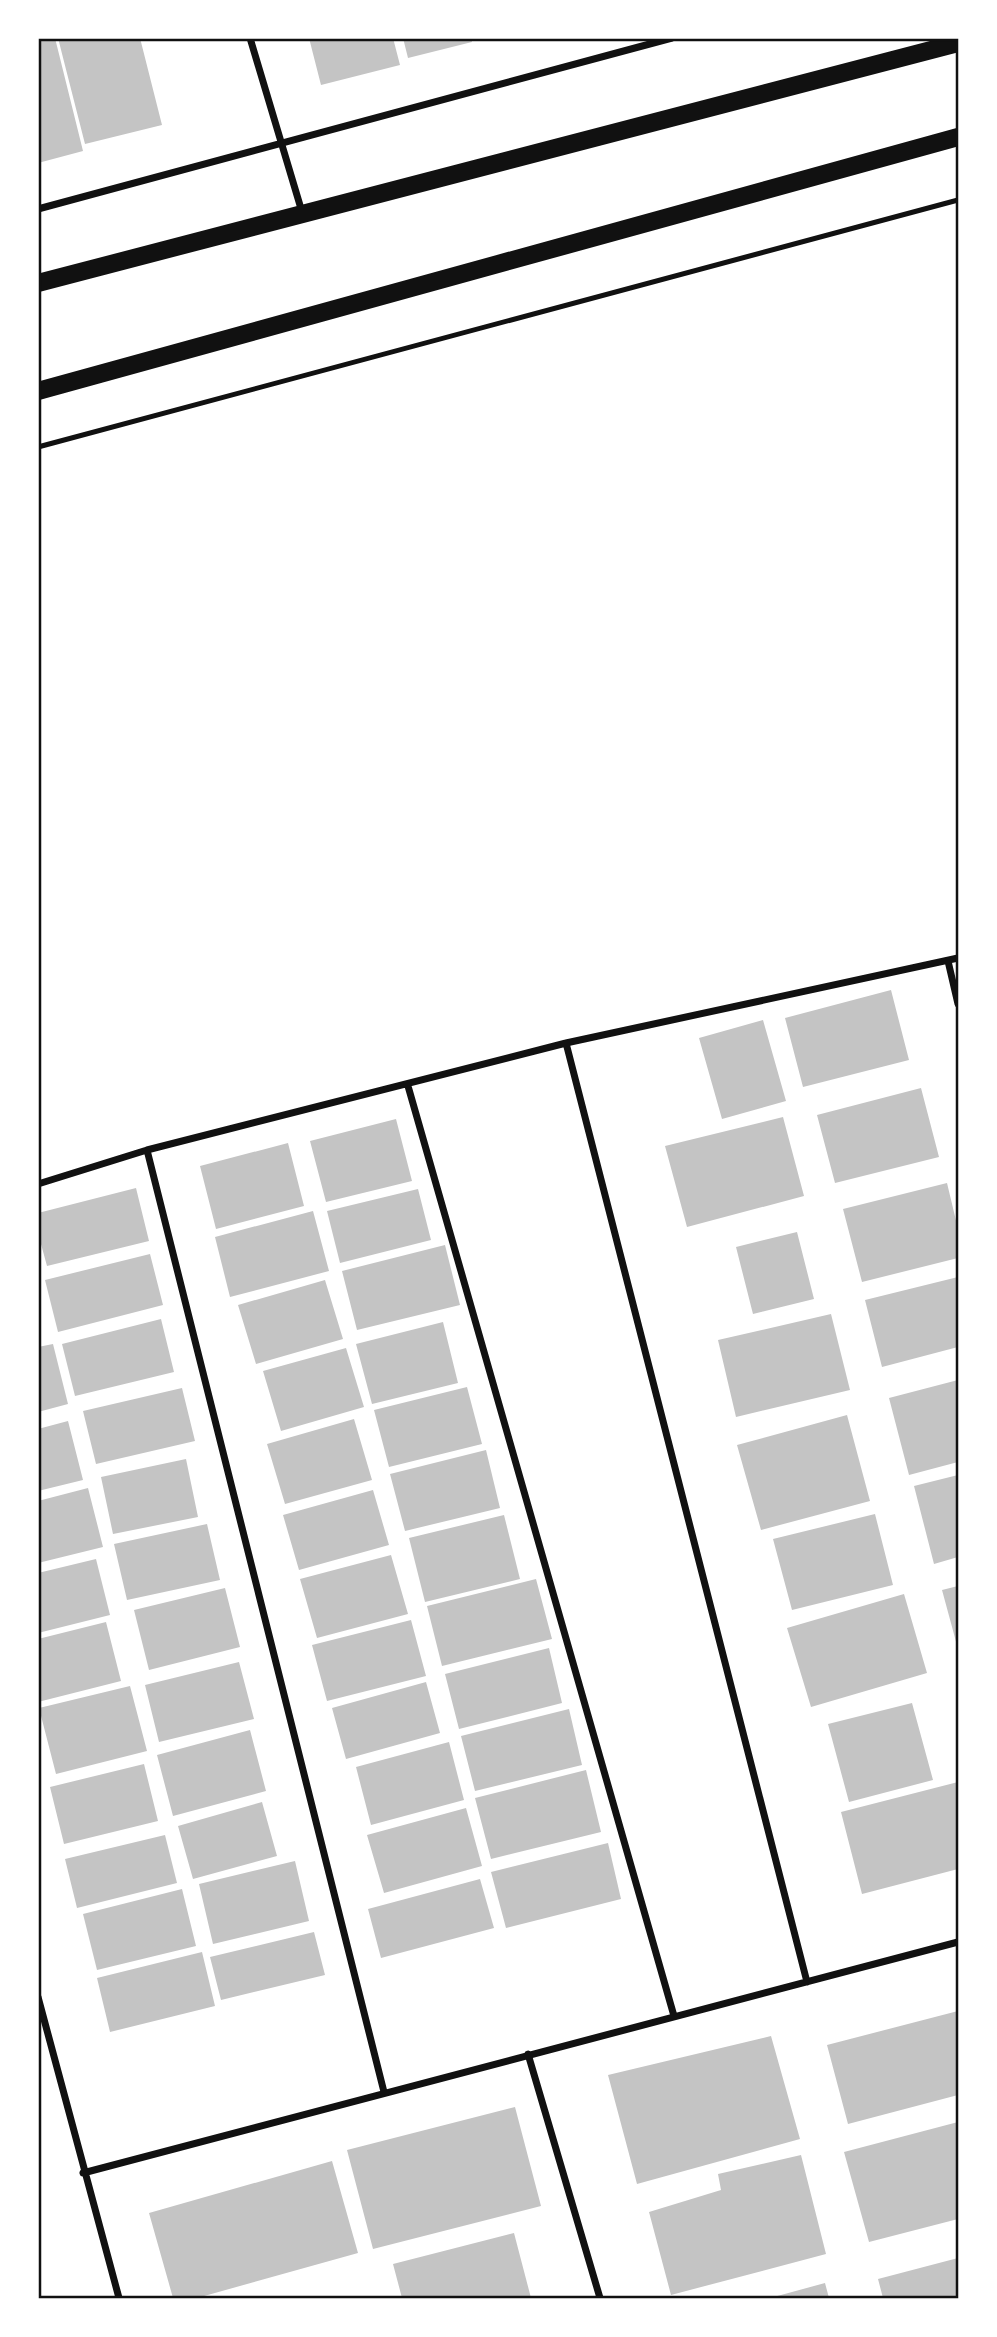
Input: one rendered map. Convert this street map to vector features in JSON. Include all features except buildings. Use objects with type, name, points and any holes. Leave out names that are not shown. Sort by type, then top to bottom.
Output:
[{"type":"main road","points":[[38,283],[958,43]]},
{"type":"main road","points":[[38,391],[958,137]]},
{"type":"street","points":[[250,38],[302,214]]},
{"type":"street","points":[[38,209],[281,146],[672,38]]},
{"type":"street","points":[[38,1184],[148,1150],[566,1044],[958,957]]},
{"type":"street","points":[[948,961],[958,1004]]},
{"type":"street","points":[[566,1044],[807,1982]]},
{"type":"street","points":[[408,1086],[674,2016]]},
{"type":"street","points":[[148,1150],[384,2092]]},
{"type":"street","points":[[83,2173],[958,1942]]},
{"type":"street","points":[[38,1997],[118,2298]]},
{"type":"street","points":[[528,2054],[600,2298]]},
{"type":"lane","points":[[38,447],[958,200]]}]
